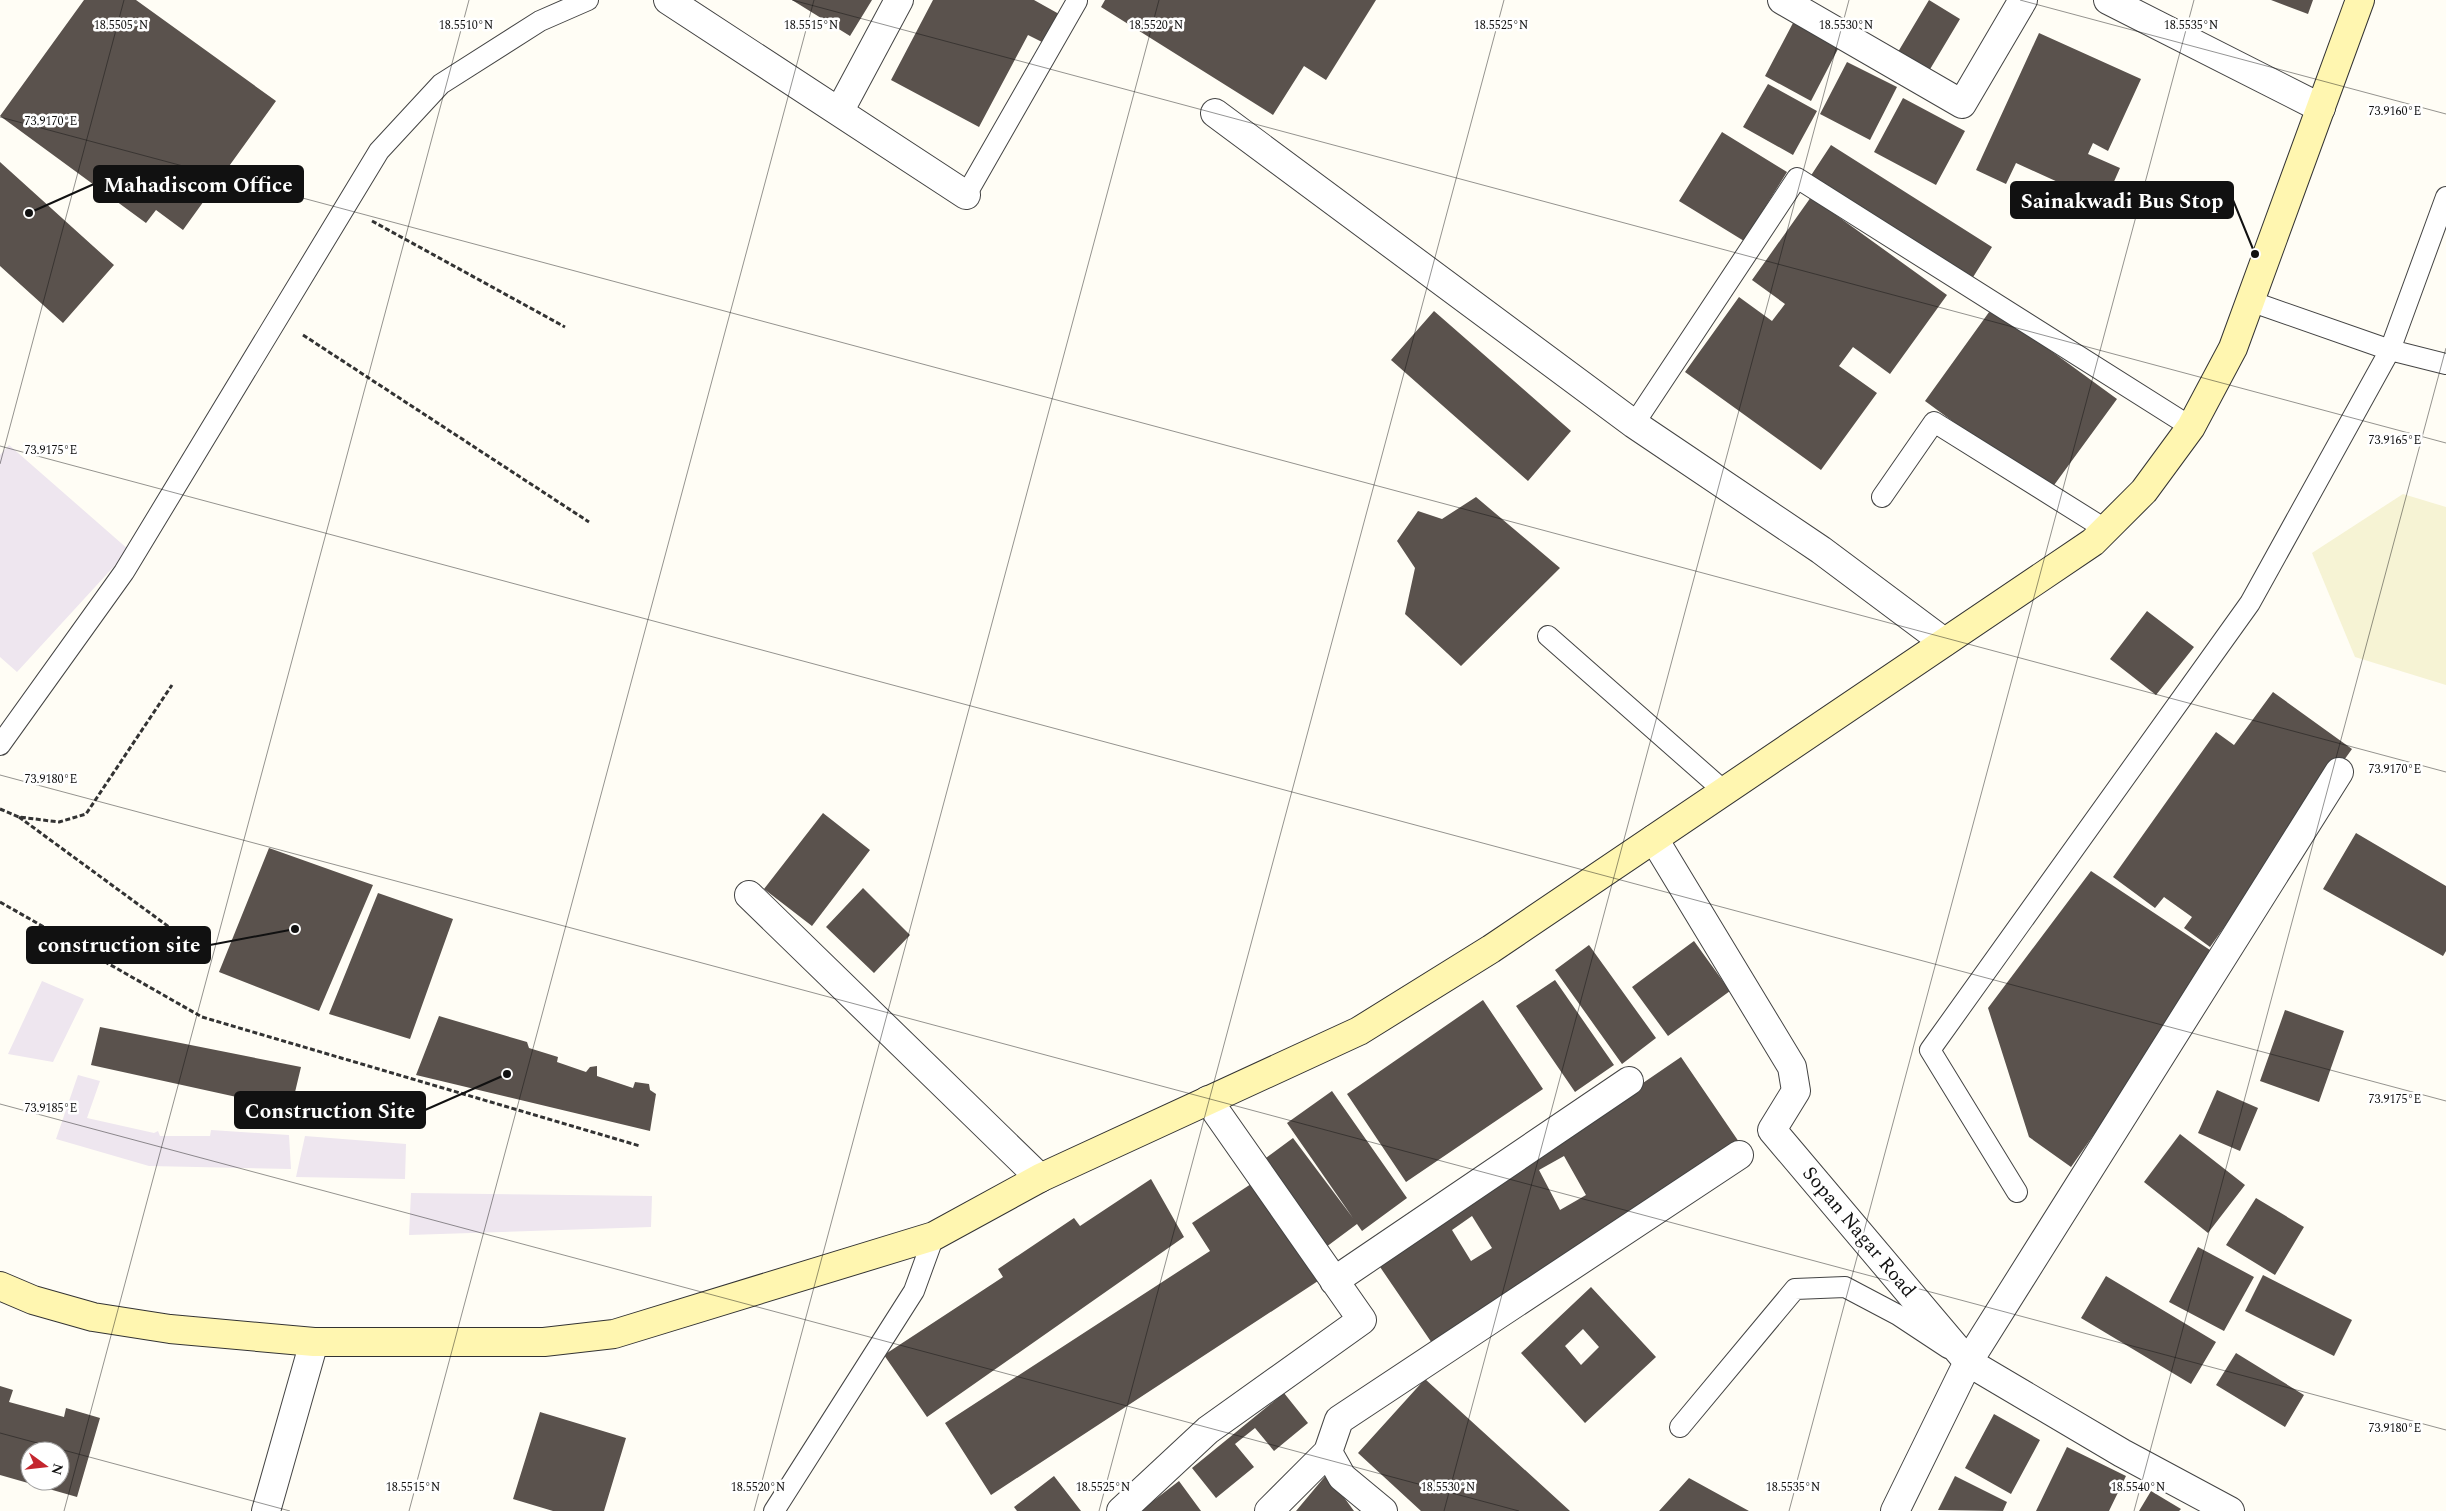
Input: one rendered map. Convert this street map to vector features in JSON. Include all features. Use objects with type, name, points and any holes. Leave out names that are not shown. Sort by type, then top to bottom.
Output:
[{"type":"street","points":[[668,0],[966,196]]},
{"type":"street","points":[[839,112],[899,0]]},
{"type":"street","points":[[1782,0],[1962,104],[2023,0]]},
{"type":"street","points":[[2108,0],[2321,108]]},
{"type":"street","points":[[0,1286],[33,1300],[93,1317],[170,1329],[314,1342],[544,1342],[614,1334],[934,1236],[1040,1178],[1359,1031],[1491,949],[2093,542],[2144,491],[2191,427],[2233,348],[2360,0]]},
{"type":"street","points":[[1214,113],[1634,424],[1821,550],[1944,642]]},
{"type":"street","points":[[1895,1511],[1968,1362],[2339,772]]},
{"type":"street","name":"Sopan Nagar Road","points":[[1654,839],[1792,1067],[1796,1091],[1772,1130],[1968,1362],[2122,1454],[2230,1511]]},
{"type":"street","points":[[749,895],[1040,1178]]},
{"type":"street","points":[[1334,1281],[1629,1080]]},
{"type":"street","points":[[1121,1511],[1208,1430],[1362,1320],[1208,1100]]},
{"type":"street","points":[[1268,1511],[1328,1452],[1339,1420],[1739,1155]]},
{"type":"street","points":[[266,1511],[314,1342]]},
{"type":"street","points":[[1328,1452],[1342,1477],[1383,1511]]},
{"type":"lane","points":[[0,744],[124,572],[379,151],[440,84],[540,21],[588,0]]},
{"type":"lane","points":[[966,196],[1077,1]]},
{"type":"lane","points":[[1634,424],[1797,178],[2191,427]]},
{"type":"lane","points":[[2017,1192],[1930,1050],[2250,602],[2390,350],[2446,197]]},
{"type":"lane","points":[[2250,301],[2390,350],[2446,364]]},
{"type":"lane","points":[[1882,497],[1934,422],[2105,529]]},
{"type":"lane","points":[[1548,636],[1724,792]]},
{"type":"lane","points":[[774,1511],[914,1290],[934,1236]]},
{"type":"lane","points":[[1680,1427],[1795,1289],[1845,1287],[1898,1315],[1968,1362]]},
{"type":"path","points":[[345,207],[565,327]]},
{"type":"path","points":[[277,319],[589,522]]},
{"type":"path","points":[[19,817],[59,822],[86,814],[172,685]]},
{"type":"path","points":[[0,809],[19,817],[180,935]]},
{"type":"path","points":[[0,902],[202,1018],[640,1146]]},
{"type":"shaded area","points":[[9,445],[129,550],[17,672],[0,657],[0,455]]},
{"type":"shaded area","points":[[2403,494],[2446,507],[2446,685],[2355,657],[2312,553]]},
{"type":"shaded area","points":[[42,981],[84,999],[53,1062],[8,1054]]},
{"type":"shaded area","points":[[78,1075],[100,1081],[87,1118],[154,1133],[158,1131],[160,1136],[210,1136],[211,1130],[289,1135],[291,1169],[149,1166],[56,1139]]},
{"type":"shaded area","points":[[305,1136],[406,1144],[405,1179],[296,1177]]},
{"type":"shaded area","points":[[411,1193],[652,1196],[651,1227],[409,1235]]},
{"type":"building","points":[[84,0],[136,0],[276,101],[183,230],[156,210],[146,223],[0,116]]},
{"type":"building","points":[[792,0],[872,0],[850,36]]},
{"type":"building","points":[[933,0],[1034,0],[1059,14],[1044,43],[1028,35],[979,127],[891,80]]},
{"type":"building","points":[[1105,0],[1376,0],[1326,80],[1304,66],[1273,115],[1101,7]]},
{"type":"building","points":[[1929,0],[1960,19],[1926,76],[1895,57]]},
{"type":"building","points":[[2271,0],[2313,0],[2308,14]]},
{"type":"building","points":[[1793,23],[1839,47],[1811,101],[1765,76]]},
{"type":"building","points":[[2039,33],[2141,79],[2108,151],[2093,143],[2088,154],[2120,168],[2101,211],[2057,192],[2060,183],[2016,163],[2006,184],[1976,170]]},
{"type":"building","points":[[1847,62],[1897,87],[1870,140],[1820,114]]},
{"type":"building","points":[[1768,84],[1817,111],[1793,155],[1743,127]]},
{"type":"building","points":[[1903,98],[1965,131],[1936,185],[1874,152]]},
{"type":"building","points":[[1722,132],[1787,172],[1744,241],[1679,201]]},
{"type":"building","points":[[1831,145],[1992,247],[1970,282],[1808,180]]},
{"type":"building","points":[[0,162],[114,265],[63,323],[0,266]]},
{"type":"building","points":[[1811,197],[1947,295],[1890,374],[1853,347],[1839,366],[1877,393],[1821,470],[1685,372],[1739,297],[1772,321],[1785,304],[1752,280]]},
{"type":"building","points":[[1992,308],[2117,399],[2049,492],[1925,401]]},
{"type":"building","points":[[1434,311],[1571,431],[1528,481],[1391,360]]},
{"type":"building","points":[[1476,497],[1560,568],[1461,666],[1405,614],[1415,568],[1397,541],[1418,511],[1442,519]]},
{"type":"building","points":[[2147,611],[2194,647],[2156,695],[2110,659]]},
{"type":"building","points":[[2273,692],[2352,749],[2210,947],[2184,928],[2192,917],[2164,897],[2155,908],[2113,877],[2216,732],[2234,745]]},
{"type":"building","points":[[823,813],[870,850],[812,926],[764,889]]},
{"type":"building","points":[[2356,833],[2446,886],[2446,951],[2443,956],[2323,889]]},
{"type":"building","points":[[269,848],[373,885],[319,1011],[219,972]]},
{"type":"building","points":[[2091,871],[2219,956],[2071,1167],[2029,1137],[1988,1008]]},
{"type":"building","points":[[863,888],[910,935],[874,973],[826,927]]},
{"type":"building","points":[[378,893],[453,919],[410,1039],[329,1014]]},
{"type":"building","points":[[1694,941],[1730,991],[1668,1036],[1632,987]]},
{"type":"building","points":[[1589,945],[1656,1038],[1622,1064],[1555,970]]},
{"type":"building","points":[[1555,980],[1614,1065],[1575,1092],[1516,1006]]},
{"type":"building","points":[[1483,1000],[1543,1089],[1406,1182],[1347,1094]]},
{"type":"building","points":[[2285,1010],[2344,1031],[2319,1102],[2260,1081]]},
{"type":"building","points":[[439,1016],[527,1042],[529,1048],[558,1057],[557,1062],[586,1072],[590,1067],[597,1066],[597,1076],[633,1088],[635,1082],[649,1084],[650,1090],[656,1094],[650,1131],[416,1075]]},
{"type":"building","points":[[100,1027],[301,1067],[291,1109],[91,1065]]},
{"type":"building","points":[[1681,1057],[1739,1142],[1436,1349],[1378,1264]],"holes":[[[1564,1156],[1586,1195],[1560,1210],[1539,1170]],[[1472,1216],[1492,1248],[1471,1261],[1452,1230]]]},
{"type":"building","points":[[2217,1090],[2258,1108],[2240,1151],[2198,1133]]},
{"type":"building","points":[[1332,1091],[1407,1198],[1362,1231],[1357,1224],[1318,1253],[1255,1166],[1293,1138],[1353,1218],[1287,1123]]},
{"type":"building","points":[[2180,1134],[2245,1185],[2208,1233],[2144,1182]]},
{"type":"building","points":[[1151,1179],[1184,1237],[927,1417],[884,1355],[1003,1277],[998,1269],[1074,1218],[1080,1226]]},
{"type":"building","points":[[1254,1182],[1318,1281],[991,1495],[945,1423],[1210,1251],[1192,1223]]},
{"type":"building","points":[[2256,1198],[2304,1227],[2275,1275],[2226,1245]]},
{"type":"building","points":[[2198,1247],[2254,1277],[2224,1331],[2169,1302]]},
{"type":"building","points":[[2263,1275],[2352,1320],[2334,1356],[2245,1311]]},
{"type":"building","points":[[2106,1276],[2216,1342],[2191,1384],[2081,1318]]},
{"type":"building","points":[[1591,1287],[1656,1357],[1585,1423],[1521,1353]],"holes":[[[1583,1329],[1599,1347],[1581,1365],[1565,1346]]]},
{"type":"building","points":[[2236,1353],[2304,1395],[2285,1427],[2216,1385]]},
{"type":"building","points":[[1425,1379],[1570,1511],[1421,1511],[1358,1453]]},
{"type":"building","points":[[0,1386],[13,1390],[9,1402],[64,1417],[66,1408],[100,1418],[77,1497],[56,1491],[70,1491],[70,1441],[20,1441],[20,1481],[0,1475]]},
{"type":"building","points":[[1284,1393],[1308,1423],[1274,1451],[1255,1428],[1235,1444],[1254,1467],[1216,1498],[1192,1468]]},
{"type":"building","points":[[540,1412],[626,1438],[604,1511],[553,1511],[513,1499]]},
{"type":"building","points":[[1994,1414],[2040,1440],[2011,1494],[1965,1468]]},
{"type":"building","points":[[2067,1447],[2126,1476],[2109,1511],[2036,1511]]},
{"type":"building","points":[[1327,1474],[1354,1511],[1296,1511]]},
{"type":"building","points":[[1054,1476],[1081,1511],[1017,1511],[1014,1507]]},
{"type":"building","points":[[1955,1476],[2007,1502],[2003,1511],[1938,1510]]},
{"type":"building","points":[[1689,1478],[1749,1511],[1659,1511]]},
{"type":"building","points":[[1179,1481],[1201,1511],[1140,1511]]},
{"type":"building","points":[[2151,1491],[2181,1509],[2179,1511],[2139,1511]]},
{"type":"place","name":"Mahadiscom Office","points":[[29,213]]},
{"type":"place","name":"Sainakwadi Bus Stop","points":[[2255,254]]},
{"type":"place","name":"construction site","points":[[295,929]]},
{"type":"place","name":"Construction Site","points":[[507,1074]]}]
